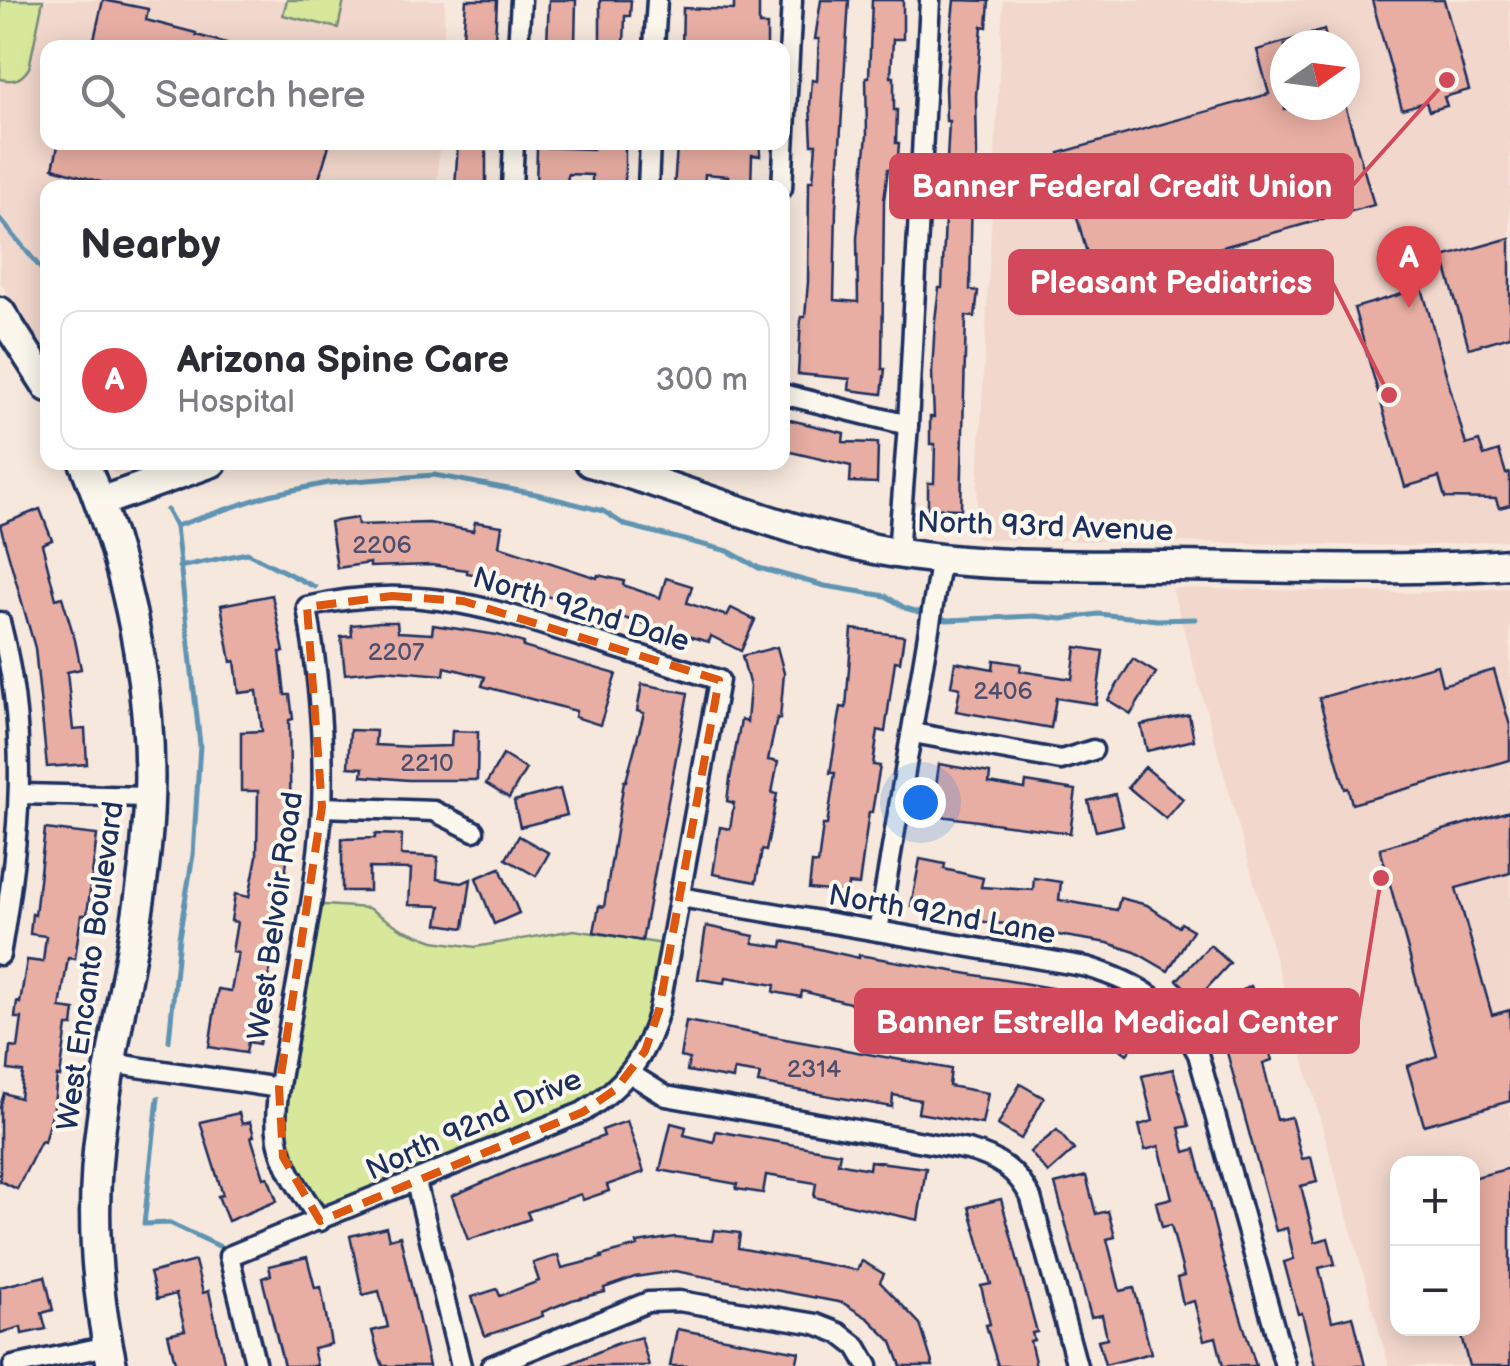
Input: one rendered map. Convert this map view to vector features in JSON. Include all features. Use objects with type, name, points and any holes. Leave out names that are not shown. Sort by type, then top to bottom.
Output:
[{"type":"street","points":[[518,40],[520,0]]},
{"type":"street","points":[[654,40],[656,0]]},
{"type":"street","points":[[790,40],[792,0]]},
{"type":"street","points":[[898,553],[930,0]]},
{"type":"street","points":[[512,180],[514,150]]},
{"type":"street","points":[[648,180],[650,150]]},
{"type":"street","points":[[782,180],[784,150]]},
{"type":"street","points":[[0,312],[40,374]]},
{"type":"street","points":[[790,396],[908,425]]},
{"type":"street","name":"West Encanto Boulevard","points":[[87,470],[100,502],[136,634],[146,710],[148,798],[144,867],[100,1127],[98,1274],[110,1356]]},
{"type":"street","points":[[100,502],[190,470]]},
{"type":"street","name":"North 93rd Avenue","points":[[615,470],[830,538],[941,558],[999,563],[1437,569],[1510,564]]},
{"type":"street","points":[[878,931],[941,558]]},
{"type":"street","name":"North 92nd Dale","points":[[307,607],[352,598],[392,596],[463,602],[719,680],[680,897]]},
{"type":"street","name":"West Belvoir Road","points":[[307,607],[320,703],[322,807],[279,1088],[278,1138],[283,1157],[320,1222]]},
{"type":"street","points":[[0,622],[15,695],[21,794],[15,869],[0,956]]},
{"type":"street","points":[[914,733],[1061,760],[1093,750]]},
{"type":"street","points":[[21,794],[148,798]]},
{"type":"street","points":[[322,807],[434,811],[474,831]]},
{"type":"street","points":[[680,897],[654,1028],[630,1074],[666,1096],[984,1154],[1003,1163],[1022,1180],[1038,1222],[1077,1366]]},
{"type":"street","name":"North 92nd Lane","points":[[680,897],[1105,973],[1136,985],[1180,1022],[1198,1054],[1285,1366]]},
{"type":"street","points":[[110,1063],[279,1088]]},
{"type":"street","name":"North 92nd Drive","points":[[256,1366],[230,1256],[583,1112],[630,1074]]},
{"type":"street","points":[[416,1182],[461,1366]]},
{"type":"street","points":[[491,1366],[648,1302],[679,1301],[816,1324],[839,1333],[858,1348],[868,1366]]},
{"type":"street","points":[[14,1366],[110,1356]]},
{"type":"highlighted area","points":[[392,596],[463,601],[719,680],[659,1010],[645,1051],[616,1089],[583,1112],[320,1221],[283,1157],[279,1088],[322,807],[307,607]]},
{"type":"shaded area","points":[[0,0],[445,0],[443,40],[40,40],[40,150],[439,150],[437,180],[40,180],[40,341],[0,282]]},
{"type":"shaded area","points":[[1003,0],[1510,0],[1510,540],[1418,546],[975,539]]},
{"type":"shaded area","points":[[111,470],[137,470],[124,474]]},
{"type":"shaded area","points":[[1172,588],[1407,593],[1510,588],[1510,1366],[1389,1366]]},
{"type":"green space","points":[[0,0],[43,0],[29,68],[13,80],[0,79]]},
{"type":"green space","points":[[287,0],[344,0],[338,28],[283,15]]},
{"type":"green space","points":[[310,904],[368,908],[402,929],[434,941],[475,947],[574,930],[670,945],[659,1010],[616,1089],[320,1221],[278,1138]]},
{"type":"building","points":[[103,0],[148,9],[146,20],[215,40],[94,40]]},
{"type":"building","points":[[466,0],[497,0],[495,40],[463,40]]},
{"type":"building","points":[[549,0],[576,0],[575,40],[547,40]]},
{"type":"building","points":[[600,0],[631,0],[630,16],[625,16],[624,40],[600,40]]},
{"type":"building","points":[[734,0],[759,0],[759,25],[767,25],[767,40],[682,40],[683,8],[734,10]]},
{"type":"building","points":[[821,0],[849,0],[834,300],[858,302],[857,238],[867,135],[866,77],[872,0],[903,0],[903,39],[893,39],[891,77],[897,110],[897,169],[888,169],[884,200],[882,394],[849,390],[850,379],[798,374],[801,317],[805,317],[808,282],[809,181],[813,181],[816,144],[812,144],[810,106],[812,80],[817,81],[819,39],[815,39]]},
{"type":"building","points":[[954,0],[989,1],[987,27],[982,26],[976,96],[970,290],[978,291],[975,317],[966,316],[961,509],[928,508],[928,483],[934,483],[935,444],[930,444],[930,417],[934,417],[932,373],[945,218],[939,218],[939,192],[942,159],[947,160],[949,121],[945,87]]},
{"type":"building","points":[[1372,0],[1444,0],[1469,90],[1444,97],[1447,106],[1429,111],[1426,102],[1402,109]]},
{"type":"building","points":[[1270,46],[1270,120],[1349,120],[1374,205],[1161,264],[1120,277],[1121,283],[1097,289],[1059,153],[1269,94],[1257,50]]},
{"type":"building","points":[[57,150],[328,150],[318,180],[94,180],[53,168]]},
{"type":"building","points":[[457,150],[486,150],[486,180],[456,180]]},
{"type":"building","points":[[537,150],[625,150],[625,180],[592,180],[592,175],[568,174],[568,180],[536,180]]},
{"type":"building","points":[[677,150],[760,150],[760,156],[752,155],[751,180],[705,174],[705,180],[675,180]]},
{"type":"building","points":[[1510,238],[1510,336],[1469,348],[1443,257]]},
{"type":"building","points":[[1422,288],[1466,445],[1479,441],[1484,456],[1499,451],[1506,474],[1510,473],[1510,505],[1499,508],[1496,499],[1445,498],[1439,477],[1405,487],[1354,308]]},
{"type":"building","points":[[790,420],[844,433],[843,442],[878,443],[877,483],[850,482],[851,466],[790,452]]},
{"type":"building","points":[[40,509],[52,540],[42,544],[56,599],[62,597],[81,669],[67,672],[73,730],[85,729],[87,764],[47,767],[35,648],[0,525]]},
{"type":"building","points":[[357,518],[358,525],[429,523],[473,531],[475,522],[502,526],[499,546],[597,578],[598,575],[624,581],[623,585],[660,598],[666,578],[692,586],[687,603],[727,616],[731,608],[755,620],[741,651],[711,636],[709,642],[467,570],[431,565],[370,567],[370,563],[337,568],[330,522]]},
{"type":"building","points":[[272,595],[284,652],[280,652],[285,695],[290,695],[293,719],[289,720],[291,825],[279,929],[257,1029],[262,1029],[259,1044],[248,1042],[246,1053],[209,1047],[218,989],[231,991],[238,953],[232,952],[237,922],[231,921],[235,894],[249,897],[257,856],[258,791],[241,791],[241,732],[262,731],[257,691],[239,693],[221,605]]},
{"type":"building","points":[[397,622],[398,632],[432,634],[433,625],[497,635],[524,643],[523,647],[616,674],[600,725],[575,717],[576,711],[482,686],[485,677],[445,667],[444,675],[383,670],[345,674],[341,637],[352,636],[351,625]]},
{"type":"building","points":[[852,629],[904,636],[900,662],[895,661],[885,732],[878,730],[873,765],[880,766],[859,885],[848,884],[847,893],[809,889],[812,863],[818,864],[823,825],[827,825],[835,773],[830,773],[841,707],[846,708]]},
{"type":"building","points":[[777,647],[784,673],[780,719],[777,718],[768,760],[778,762],[772,793],[777,794],[756,882],[713,874],[720,827],[730,829],[734,803],[727,801],[730,779],[741,720],[747,722],[750,687],[742,656]]},
{"type":"building","points":[[1076,647],[1103,651],[1096,704],[1056,698],[1051,728],[956,711],[960,688],[951,686],[955,662],[993,669],[994,660],[1021,664],[1020,671],[1072,679]]},
{"type":"building","points":[[1133,659],[1156,673],[1131,714],[1108,700]]},
{"type":"building","points":[[1437,665],[1442,685],[1494,670],[1510,726],[1510,760],[1352,804],[1319,698]]},
{"type":"building","points":[[642,684],[688,693],[642,941],[594,932],[599,906],[604,907],[624,781],[644,713],[637,711]]},
{"type":"building","points":[[1189,715],[1194,740],[1147,751],[1141,725]]},
{"type":"building","points":[[350,730],[376,731],[375,745],[414,747],[451,746],[452,731],[478,732],[477,780],[362,776],[363,768],[348,767]]},
{"type":"building","points":[[503,755],[526,769],[509,798],[486,784]]},
{"type":"building","points":[[939,764],[990,773],[989,783],[1025,789],[1026,782],[1076,790],[1070,833],[932,815]]},
{"type":"building","points":[[1145,767],[1183,799],[1166,819],[1128,787]]},
{"type":"building","points":[[560,789],[567,815],[520,827],[514,801]]},
{"type":"building","points":[[1115,794],[1123,825],[1096,831],[1088,801]]},
{"type":"building","points":[[1510,811],[1510,873],[1456,888],[1492,1015],[1510,1010],[1510,1101],[1424,1125],[1407,1066],[1437,1056],[1380,848]]},
{"type":"building","points":[[45,829],[97,835],[87,915],[81,915],[75,959],[68,958],[60,1008],[75,1010],[73,1026],[67,1026],[60,1077],[57,1076],[44,1142],[41,1141],[17,1189],[0,1181],[0,1107],[4,1093],[20,1098],[23,1072],[8,1070],[10,1047],[18,1048],[22,1018],[15,1018],[17,1002],[20,1003],[27,960],[43,962],[46,936],[30,934]]},
{"type":"building","points":[[375,834],[402,835],[401,855],[438,857],[437,879],[462,883],[471,879],[464,928],[438,924],[441,906],[409,905],[411,869],[369,868],[369,891],[342,891],[342,839],[375,838]]},
{"type":"building","points":[[519,836],[549,853],[536,876],[506,859]]},
{"type":"building","points":[[920,859],[983,878],[981,887],[1033,890],[1034,878],[1061,882],[1059,900],[1117,910],[1120,898],[1147,905],[1179,927],[1181,923],[1193,930],[1168,971],[1135,952],[1108,943],[911,906]]},
{"type":"building","points":[[500,868],[519,913],[494,924],[476,878]]},
{"type":"building","points":[[706,926],[754,936],[753,943],[782,947],[783,941],[859,958],[1086,994],[1077,1045],[1012,1034],[1015,1014],[960,1005],[957,1020],[918,1014],[917,1020],[802,991],[801,997],[774,992],[775,985],[726,977],[725,983],[698,979]]},
{"type":"building","points":[[1210,945],[1230,963],[1197,999],[1177,980]]},
{"type":"building","points":[[1251,986],[1262,1009],[1214,1032],[1204,1008]]},
{"type":"building","points":[[1126,1011],[1148,1028],[1127,1054],[1106,1038]]},
{"type":"building","points":[[686,1021],[951,1069],[949,1086],[988,1093],[982,1124],[918,1113],[920,1100],[893,1095],[892,1107],[758,1083],[760,1074],[734,1070],[733,1079],[687,1071],[689,1059],[680,1057]]},
{"type":"building","points":[[1265,1035],[1272,1060],[1263,1063],[1277,1120],[1291,1117],[1302,1159],[1311,1157],[1317,1182],[1301,1186],[1315,1242],[1328,1238],[1335,1264],[1319,1268],[1332,1321],[1353,1316],[1365,1366],[1315,1366],[1302,1313],[1298,1314],[1284,1262],[1294,1259],[1287,1228],[1276,1231],[1225,1045]]},
{"type":"building","points":[[1173,1069],[1189,1126],[1179,1128],[1185,1152],[1195,1149],[1256,1366],[1223,1366],[1216,1337],[1204,1340],[1194,1301],[1183,1304],[1177,1278],[1184,1276],[1171,1225],[1162,1227],[1156,1202],[1172,1198],[1159,1146],[1145,1150],[1139,1125],[1153,1121],[1142,1076]]},
{"type":"building","points":[[1020,1084],[1044,1098],[1021,1139],[998,1125]]},
{"type":"building","points":[[239,1113],[242,1124],[250,1122],[264,1178],[268,1177],[277,1201],[228,1221],[200,1122]]},
{"type":"building","points":[[627,1121],[644,1172],[607,1185],[609,1191],[583,1200],[581,1194],[527,1212],[530,1219],[468,1240],[452,1196],[604,1136],[602,1130]]},
{"type":"building","points":[[671,1123],[686,1127],[684,1135],[714,1142],[716,1131],[840,1153],[838,1163],[869,1169],[870,1161],[926,1168],[918,1220],[814,1197],[816,1183],[766,1175],[763,1193],[736,1189],[737,1184],[660,1170]]},
{"type":"building","points":[[1057,1130],[1074,1150],[1048,1173],[1030,1152]]},
{"type":"building","points":[[1510,1168],[1510,1366],[1469,1366],[1461,1336],[1480,1336],[1480,1176]]},
{"type":"building","points":[[1086,1176],[1096,1214],[1108,1211],[1115,1237],[1107,1239],[1120,1291],[1134,1288],[1151,1353],[1105,1365],[1098,1340],[1107,1338],[1102,1315],[1091,1317],[1055,1184]]},
{"type":"building","points":[[1001,1199],[1037,1332],[1032,1333],[1034,1340],[1030,1341],[1036,1366],[998,1366],[986,1325],[990,1324],[981,1286],[991,1284],[969,1207]]},
{"type":"building","points":[[386,1227],[389,1239],[400,1236],[429,1366],[383,1366],[379,1356],[372,1331],[388,1327],[379,1291],[363,1295],[350,1236]]},
{"type":"building","points":[[714,1230],[740,1233],[738,1248],[857,1270],[862,1261],[884,1274],[880,1282],[920,1324],[933,1366],[901,1366],[892,1342],[869,1319],[843,1303],[675,1271],[635,1277],[485,1336],[472,1297],[497,1289],[500,1296],[539,1281],[533,1263],[558,1255],[562,1268],[638,1246],[637,1243],[675,1237],[712,1241]]},
{"type":"building","points":[[307,1257],[315,1288],[321,1287],[331,1344],[313,1348],[317,1366],[284,1366],[262,1278],[271,1275],[269,1266]]},
{"type":"building","points":[[195,1261],[203,1293],[209,1291],[225,1366],[176,1366],[168,1334],[185,1330],[176,1294],[157,1299],[150,1273]]},
{"type":"building","points":[[45,1276],[53,1310],[42,1313],[46,1329],[22,1334],[21,1327],[0,1333],[0,1287]]},
{"type":"building","points":[[677,1329],[799,1352],[796,1366],[670,1366]]},
{"type":"building","points":[[641,1337],[649,1366],[565,1366],[616,1344]]},
{"type":"waterway","points":[[0,219],[40,267]]},
{"type":"waterway","points":[[176,526],[269,495],[328,483],[434,475],[603,511],[625,525],[728,551],[759,568],[825,586],[886,596],[905,608],[947,620],[1035,616],[1062,619],[1098,614],[1195,619]]},
{"type":"waterway","points":[[167,510],[176,526],[200,745],[193,855],[179,937],[169,1041]]},
{"type":"waterway","points":[[179,567],[247,553],[315,587]]},
{"type":"waterway","points":[[158,1098],[144,1224],[170,1223],[223,1248]]},
{"type":"place","name":"Banner Federal Credit Union","points":[[1447,80]]},
{"type":"place","name":"Arizona Spine Care","points":[[1409,308]]},
{"type":"place","name":"Pleasant Pediatrics","points":[[1389,395]]},
{"type":"place","name":"Banner Estrella Medical Center","points":[[1381,878]]}]
